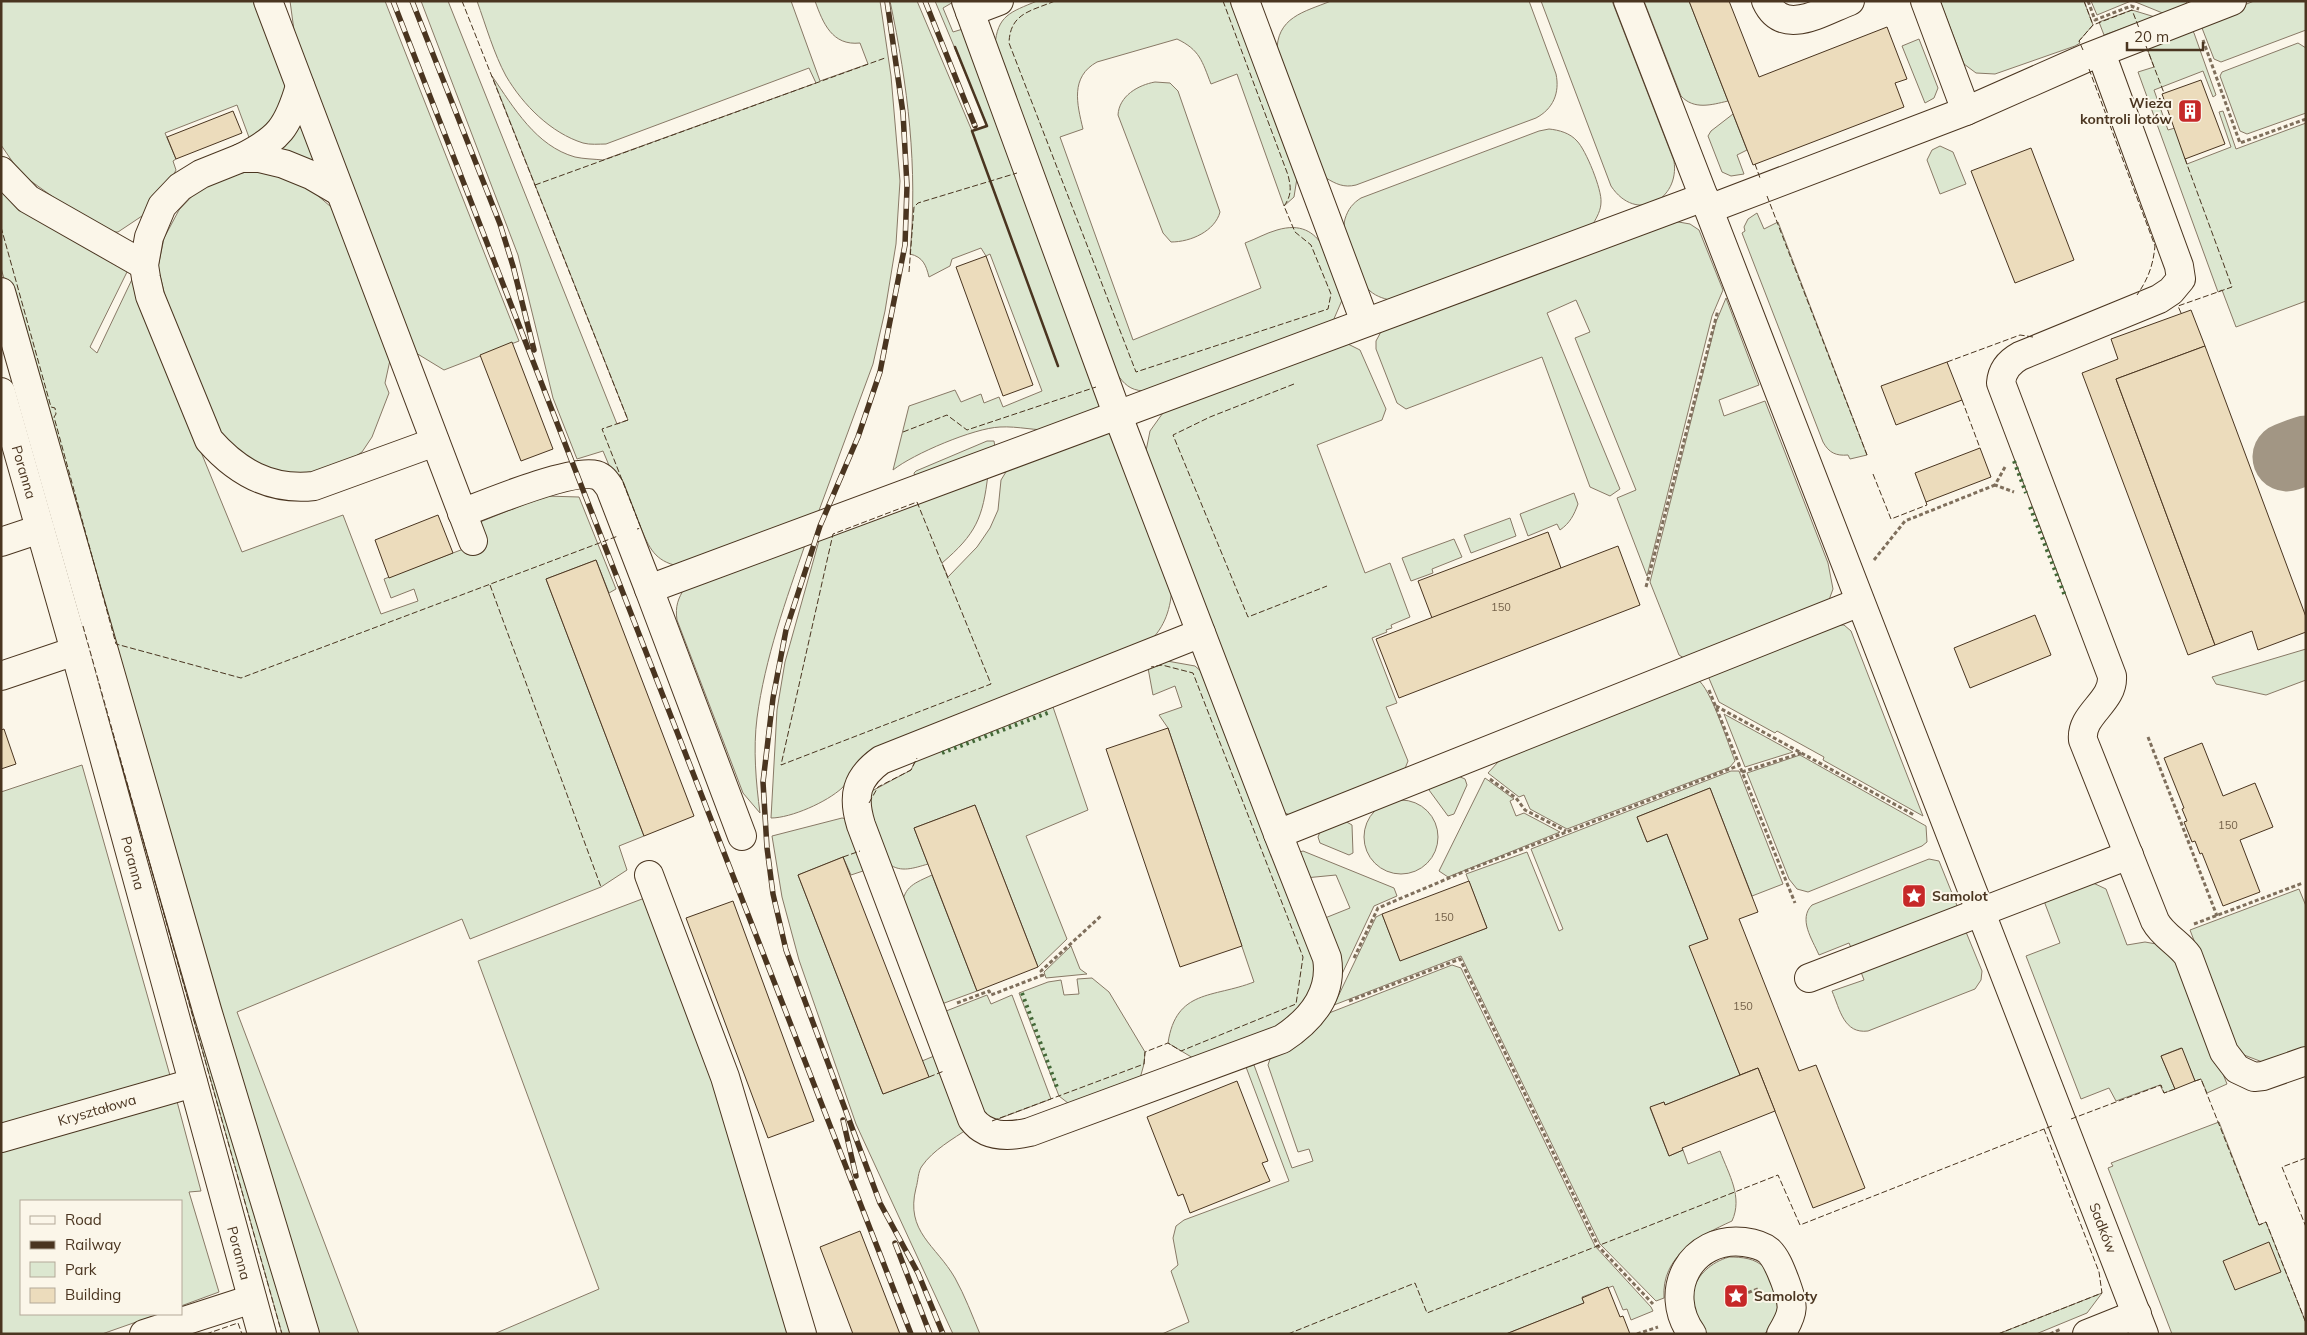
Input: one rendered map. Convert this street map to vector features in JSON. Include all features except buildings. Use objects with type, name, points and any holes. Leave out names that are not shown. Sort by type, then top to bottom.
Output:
[{"type":"street","points":[[268,1],[473,541]]},
{"type":"street","points":[[999,1],[968,7],[1118,416],[1327,958],[1329,970],[1322,998],[1313,1013],[1304,1023],[1282,1039],[1030,1132],[1009,1136],[987,1132],[972,1119],[858,816],[856,800],[862,778],[870,768],[881,760],[1201,632]]},
{"type":"street","points":[[1245,1],[1365,322]]},
{"type":"street","name":"Sadków","points":[[1628,1],[2140,1324]]},
{"type":"street","points":[[1766,1],[1773,13],[1788,21],[1797,20],[1850,1]]},
{"type":"street","points":[[1926,1],[1966,111]]},
{"type":"street","points":[[649,589],[1118,416],[1365,322],[1966,111],[2100,53],[2232,1]]},
{"type":"street","points":[[2100,53],[2180,266],[2181,279],[2172,291],[2159,299],[2020,356],[2009,364],[2002,376],[2001,383],[2112,676],[2111,689],[2087,721],[2083,733],[2084,740],[2155,921],[2166,935],[2182,947],[2188,956],[2224,1052],[2237,1070],[2254,1077],[2263,1076],[2306,1062]]},
{"type":"street","points":[[300,86],[291,114],[281,130],[265,146],[201,174],[180,187],[162,206],[149,237],[144,265],[150,296],[208,440],[225,458],[255,478],[294,488],[314,486],[435,442]]},
{"type":"street","points":[[241,158],[259,158],[284,164],[311,175],[340,192]]},
{"type":"street","points":[[1,171],[28,200],[144,265]]},
{"type":"street","points":[[1,292],[207,1010],[305,1334]]},
{"type":"street","name":"Poranna","points":[[1,392],[75,651],[262,1334]]},
{"type":"street","points":[[462,513],[555,480],[591,474],[598,475],[610,488],[742,836]]},
{"type":"street","points":[[1,542],[40,529]]},
{"type":"street","points":[[1278,834],[1860,602]]},
{"type":"street","points":[[1,676],[75,651]]},
{"type":"street","points":[[1810,978],[2129,855]]},
{"type":"street","points":[[649,875],[725,1077],[802,1334]]},
{"type":"street","name":"Kryształowa","points":[[1,1138],[193,1083]]},
{"type":"street","points":[[1692,1334],[1685,1324],[1679,1306],[1680,1287],[1686,1270],[1698,1255],[1714,1245],[1732,1241],[1751,1243],[1768,1250],[1779,1265],[1805,1334]]},
{"type":"street","points":[[144,1334],[252,1299]]},
{"type":"street","points":[[1781,1334],[1789,1320],[1793,1302]]},
{"type":"street","points":[[2087,1334],[2140,1324]]},
{"type":"path","points":[[2194,16],[2240,143],[2306,118]]},
{"type":"path","points":[[1646,587],[1714,320],[1734,273]]},
{"type":"path","points":[[1869,566],[1905,521],[1995,485]]},
{"type":"path","points":[[1700,666],[1795,903]]},
{"type":"path","points":[[1716,706],[1923,820],[1942,813]]},
{"type":"path","points":[[2148,737],[2217,916]]},
{"type":"path","points":[[1742,772],[1801,753]]},
{"type":"path","points":[[1354,959],[1378,908],[1468,870],[1740,765]]},
{"type":"path","points":[[1487,776],[1516,798],[1525,810],[1567,832]]},
{"type":"path","points":[[2166,935],[2303,883]]},
{"type":"path","points":[[932,1012],[989,991],[991,995],[1043,975],[1041,971],[1102,915]]},
{"type":"path","points":[[1346,1002],[1460,959],[1598,1246],[1654,1305],[1657,1312]]},
{"type":"path","points":[[1637,1334],[1658,1327]]},
{"type":"green space","points":[[1,1],[262,1],[289,72],[282,117],[250,140],[237,105],[165,133],[176,159],[173,161],[176,170],[168,186],[146,218],[142,216],[118,232],[102,232],[21,174],[1,145]]},
{"type":"green space","points":[[290,1],[385,1],[519,341],[444,370],[416,353],[296,45]]},
{"type":"green space","points":[[421,1],[448,1],[617,424],[628,420],[492,76],[518,113],[537,135],[561,152],[585,159],[603,160],[816,83],[809,68],[606,144],[583,143],[560,132],[539,117],[513,87],[494,49],[477,1],[791,1],[820,81],[868,64],[860,43],[842,41],[830,31],[821,17],[815,1],[880,1],[891,76],[900,181],[896,244],[885,311],[873,364],[817,516],[678,566],[658,557],[647,542],[641,528],[636,530],[603,451],[577,459],[553,398],[518,255]]},
{"type":"green space","points":[[890,1],[917,1],[972,131],[987,125],[935,1],[955,1],[943,8],[953,32],[966,28],[1102,398],[1100,409],[1065,427],[1054,430],[1007,427],[989,428],[944,443],[914,457],[893,470],[909,406],[955,390],[961,402],[981,394],[984,403],[999,397],[1003,407],[1042,391],[990,254],[986,256],[981,248],[952,259],[950,266],[929,277],[923,262],[918,257],[910,254],[913,190],[910,127],[902,64]]},
{"type":"green space","points":[[1037,1],[1233,1],[1297,178],[1294,197],[1284,206],[1237,74],[1211,84],[1199,57],[1185,43],[1177,39],[1097,62],[1088,68],[1079,83],[1078,92],[1083,129],[1060,137],[1133,340],[1261,288],[1245,243],[1273,231],[1293,228],[1305,230],[1315,237],[1323,246],[1329,258],[1343,298],[1333,321],[1143,391],[1131,388],[1122,381],[1117,374],[995,46],[996,36],[1002,21],[1020,8]]},
{"type":"green space","points":[[1331,1],[1529,1],[1556,74],[1557,88],[1554,100],[1547,110],[1536,118],[1356,185],[1344,186],[1337,184],[1326,178],[1277,53],[1281,31],[1287,24],[1302,13]]},
{"type":"green space","points":[[1541,1],[1612,1],[1674,161],[1674,175],[1670,187],[1663,196],[1654,202],[1644,205],[1632,204],[1621,197],[1611,186]]},
{"type":"green space","points":[[1644,1],[1689,1],[1728,101],[1709,105],[1697,105],[1681,96]]},
{"type":"green space","points":[[1940,1],[2084,1],[2093,25],[2079,41],[2080,43],[2075,46],[1995,74],[1976,73],[1964,64]]},
{"type":"green space","points":[[2091,1],[2131,1],[2097,15]]},
{"type":"green space","points":[[2133,1],[2186,1],[2187,4],[2165,14]]},
{"type":"green space","points":[[2254,1],[2306,1],[2306,30],[2221,62],[2214,59],[2202,28],[2205,21]]},
{"type":"green space","points":[[2132,10],[2155,17],[2104,35],[2099,22]]},
{"type":"green space","points":[[2191,29],[2216,95],[2213,97],[2203,71],[2154,90],[2168,130],[2175,128],[2187,164],[2231,147],[2219,112],[2223,111],[2236,149],[2306,123],[2306,301],[2236,327],[2222,290],[2218,292],[2138,72],[2154,67],[2145,43]]},
{"type":"green space","points":[[1919,39],[1938,88],[1934,98],[1925,103],[1902,46]]},
{"type":"green space","points":[[2298,43],[2306,48],[2306,113],[2247,134],[2240,131],[2220,76],[2222,72]]},
{"type":"green space","points":[[1155,82],[1170,83],[1178,91],[1220,212],[1208,230],[1186,240],[1171,242],[1163,233],[1118,115],[1122,102],[1130,92]]},
{"type":"green space","points":[[298,113],[318,167],[269,149]]},
{"type":"green space","points":[[1733,114],[1747,150],[1737,155],[1744,174],[1731,176],[1722,172],[1708,136],[1711,131]]},
{"type":"green space","points":[[1549,129],[1564,132],[1574,138],[1589,161],[1601,196],[1600,208],[1593,224],[1394,301],[1384,299],[1370,291],[1356,268],[1345,235],[1345,219],[1349,209],[1356,202],[1361,198],[1539,131]]},
{"type":"green space","points":[[1940,146],[1953,152],[1966,184],[1940,194],[1927,160],[1932,150]]},
{"type":"green space","points":[[267,168],[310,189],[337,212],[392,351],[385,383],[389,393],[372,437],[362,452],[336,469],[290,476],[259,467],[220,435],[165,296],[158,267],[164,238],[179,210],[194,194],[222,177]]},
{"type":"green space","points":[[1,184],[127,263],[127,272],[90,347],[97,353],[135,273],[185,413],[242,552],[343,515],[381,614],[418,601],[414,589],[391,598],[384,579],[482,542],[475,524],[545,496],[579,497],[616,589],[609,593],[596,560],[546,579],[644,836],[619,846],[627,870],[601,887],[470,939],[462,919],[237,1012],[359,1334],[314,1334],[91,591],[1,268]]},
{"type":"green space","points":[[1757,213],[1764,229],[1778,222],[1867,455],[1850,459],[1848,455],[1840,455],[1830,451],[1823,442],[1742,233],[1745,231],[1744,227],[1748,219]]},
{"type":"green space","points":[[1673,221],[1690,224],[1699,230],[1723,290],[1712,316],[1647,576],[1617,498],[1636,490],[1575,338],[1590,332],[1576,300],[1547,313],[1620,489],[1610,496],[1590,487],[1542,357],[1406,409],[1397,403],[1376,349],[1376,341],[1383,328]]},
{"type":"green space","points":[[1726,298],[1759,385],[1719,400],[1724,416],[1765,401],[1828,563],[1833,589],[1829,600],[1684,658],[1679,655],[1650,582],[1716,322]]},
{"type":"green space","points":[[1344,342],[1360,350],[1386,409],[1382,420],[1317,445],[1365,573],[1390,563],[1410,617],[1391,625],[1392,628],[1386,630],[1387,632],[1372,638],[1397,703],[1386,707],[1408,761],[1404,771],[1290,815],[1283,812],[1145,456],[1150,431],[1165,410]]},
{"type":"green space","points":[[27,426],[296,1334],[282,1334]]},
{"type":"green space","points":[[1112,430],[1172,586],[1166,617],[1155,636],[1149,642],[867,753],[858,762],[842,788],[827,799],[798,812],[771,818],[777,710],[785,662],[820,537],[988,474],[983,502],[976,524],[963,543],[942,563],[948,577],[977,547],[990,528],[998,510],[1001,480],[1009,467]]},
{"type":"green space","points":[[987,441],[994,441],[995,447],[915,477],[914,473],[916,471]]},
{"type":"green space","points":[[1574,493],[1578,504],[1566,525],[1560,530],[1557,524],[1528,536],[1520,514]]},
{"type":"green space","points":[[1510,518],[1516,536],[1471,553],[1464,535]]},
{"type":"green space","points":[[1454,539],[1462,557],[1432,569],[1433,573],[1411,581],[1402,558]]},
{"type":"green space","points":[[806,542],[777,629],[765,673],[757,718],[755,754],[760,813],[743,793],[677,620],[677,607],[685,587]]},
{"type":"green space","points":[[1838,625],[1844,625],[1851,631],[1923,816],[1823,760],[1824,757],[1719,702],[1708,676]]},
{"type":"green space","points":[[2306,649],[2306,680],[2266,695],[2216,684],[2212,677]]},
{"type":"green space","points":[[1167,661],[1195,666],[1203,673],[1315,955],[1317,988],[1293,1021],[1193,1058],[1168,1043],[1172,1026],[1179,1013],[1188,1004],[1199,998],[1254,982],[1168,728],[1159,715],[1182,707],[1175,686],[1153,695],[1148,668]]},
{"type":"green space","points":[[1697,679],[1708,693],[1724,730],[1735,761],[1730,767],[1567,829],[1530,809],[1524,795],[1519,797],[1488,773],[1498,762],[1505,758]]},
{"type":"green space","points":[[1052,704],[1088,810],[1026,836],[1067,939],[1038,967],[975,805],[914,828],[928,864],[903,869],[889,864],[866,803],[870,792],[911,770],[919,753]]},
{"type":"green space","points":[[1724,714],[1793,752],[1745,767]]},
{"type":"green space","points":[[1800,755],[1926,826],[1927,842],[1922,846],[1808,892],[1797,889],[1789,879],[1747,773]]},
{"type":"green space","points":[[82,765],[171,1079],[1,1129],[1,792]]},
{"type":"green space","points":[[1731,771],[1739,771],[1783,884],[1752,896],[1710,788],[1637,817],[1647,842],[1667,834],[1708,939],[1690,947],[1740,1075],[1665,1105],[1664,1102],[1650,1108],[1669,1156],[1683,1150],[1688,1164],[1720,1151],[1734,1186],[1736,1203],[1732,1221],[1695,1241],[1675,1259],[1665,1283],[1664,1298],[1656,1301],[1600,1244],[1461,956],[1334,1005],[1376,917],[1382,914],[1400,960],[1487,928],[1466,874],[1527,852],[1559,931],[1563,929],[1531,849]]},
{"type":"green space","points":[[1458,776],[1465,779],[1467,785],[1454,814],[1448,816],[1429,790],[1433,786]]},
{"type":"green space","points":[[1485,778],[1514,799],[1510,801],[1516,816],[1524,813],[1560,832],[1448,877],[1439,871]]},
{"type":"green space","points":[[1401,800],[1415,803],[1427,811],[1435,823],[1438,837],[1435,851],[1427,863],[1415,871],[1401,874],[1387,871],[1375,863],[1367,851],[1364,837],[1367,823],[1375,811],[1387,803]]},
{"type":"green space","points":[[842,818],[848,819],[869,869],[851,875],[843,857],[798,875],[883,1094],[928,1077],[922,1061],[939,1054],[969,1128],[937,1150],[922,1166],[914,1203],[918,1227],[955,1278],[980,1334],[953,1334],[856,1124],[799,960],[782,897],[772,836]]},
{"type":"green space","points":[[1345,821],[1352,825],[1353,853],[1349,855],[1320,843],[1318,837],[1320,832]]},
{"type":"green space","points":[[1303,851],[1394,888],[1397,896],[1374,906],[1334,991],[1320,920],[1350,908],[1336,875],[1305,878],[1300,852]]},
{"type":"green space","points":[[1929,859],[1939,861],[1958,908],[1852,950],[1849,943],[1819,955],[1806,923],[1806,916],[1812,905]]},
{"type":"green space","points":[[932,875],[977,991],[939,1005],[902,906],[905,894],[911,886]]},
{"type":"green space","points":[[2091,882],[2106,889],[2127,945],[2145,942],[2162,945],[2182,969],[2227,1084],[2207,1093],[2201,1079],[2195,1081],[2181,1048],[2161,1056],[2175,1089],[2164,1093],[2160,1085],[2116,1101],[2109,1088],[2081,1099],[2026,956],[2060,943],[2044,901]]},
{"type":"green space","points":[[2299,889],[2306,906],[2306,1051],[2265,1063],[2244,1055],[2232,1039],[2190,930]]},
{"type":"green space","points":[[650,896],[701,1038],[792,1334],[494,1334],[599,1289],[478,961]]},
{"type":"green space","points":[[1966,932],[1982,971],[1981,980],[1975,989],[1868,1031],[1853,1029],[1848,1025],[1832,991],[1864,980],[1861,972]]},
{"type":"green space","points":[[1071,946],[1080,969],[1087,974],[1046,978],[1044,972]]},
{"type":"green space","points":[[1452,965],[1461,968],[1595,1246],[1653,1311],[1631,1320],[1627,1309],[1623,1310],[1613,1286],[1582,1297],[1584,1303],[1506,1334],[1162,1334],[1189,1322],[1171,1271],[1178,1265],[1173,1238],[1176,1226],[1184,1220],[1289,1181],[1246,1067],[1254,1065],[1292,1168],[1313,1161],[1309,1149],[1298,1152],[1268,1065],[1271,1056],[1307,1038],[1329,1013]]},
{"type":"green space","points":[[1092,978],[1109,992],[1145,1052],[1144,1064],[1139,1082],[1073,1107],[1059,1096],[1019,993],[1048,982],[1061,980],[1064,995],[1079,994],[1077,979]]},
{"type":"green space","points":[[987,995],[991,1004],[1012,995],[1051,1099],[990,1122],[984,1120],[941,1013]]},
{"type":"green space","points":[[175,1094],[201,1191],[189,1192],[219,1292],[182,1306],[182,1200],[20,1200],[20,1315],[156,1315],[102,1334],[1,1334],[1,1148]]},
{"type":"green space","points":[[2219,1122],[2259,1225],[2266,1222],[2306,1323],[2306,1334],[2172,1334],[2108,1168],[2113,1166],[2111,1163]]},
{"type":"green space","points":[[1729,1257],[1753,1260],[1768,1271],[1776,1299],[1777,1311],[1774,1323],[1764,1334],[1708,1334],[1693,1312],[1693,1290],[1698,1279],[1716,1262]]},
{"type":"green space","points":[[2102,1293],[2087,1313],[2036,1334],[1998,1334]]},
{"type":"taxiway","points":[[2287,457],[2306,450]]},
{"type":"railway","points":[[393,1],[911,1334]]},
{"type":"railway","points":[[412,1],[500,224],[513,266],[534,350]]},
{"type":"railway","points":[[887,1],[903,113],[907,186],[905,245],[880,372],[858,437],[820,526],[786,630],[773,698],[763,782],[767,848],[773,894],[786,950],[880,1203],[918,1273],[943,1334]]},
{"type":"railway","points":[[925,1],[975,126]]},
{"type":"railway","points":[[843,1120],[856,1176]]},
{"type":"railway","points":[[895,1243],[930,1334]]},
{"type":"hedge","points":[[2014,461],[2026,493]]},
{"type":"hedge","points":[[2030,507],[2065,596]]},
{"type":"hedge","points":[[942,753],[1050,712]]},
{"type":"hedge","points":[[1022,993],[1058,1090]]},
{"type":"fence","points":[[462,1],[628,420],[602,429],[641,528],[637,529]]},
{"type":"fence","points":[[1055,1],[1030,11],[1018,19],[1013,25],[1009,43],[1136,372],[1328,309],[1331,294],[1311,245],[1295,232],[1284,206],[1290,191],[1288,175],[1223,1]]},
{"type":"fence","points":[[2084,1],[2093,25]]},
{"type":"fence","points":[[2083,50],[2079,41],[2093,25],[2132,10],[2139,28]]},
{"type":"fence","points":[[2146,46],[2164,93]]},
{"type":"fence","points":[[535,185],[885,58]]},
{"type":"fence","points":[[2089,69],[2155,246],[2149,272],[2137,295]]},
{"type":"fence","points":[[2181,313],[2178,306],[2232,287],[2185,159]]},
{"type":"fence","points":[[1755,164],[1760,178]]},
{"type":"fence","points":[[909,272],[914,207],[918,203],[1017,173]]},
{"type":"fence","points":[[1767,196],[1867,455]]},
{"type":"fence","points":[[1,227],[51,407],[55,408],[56,414],[54,417],[116,644],[241,678],[618,536]]},
{"type":"fence","points":[[1947,362],[2020,335],[2033,337]]},
{"type":"fence","points":[[1294,384],[1210,417],[1173,435],[1248,617],[1327,586]]},
{"type":"fence","points":[[903,432],[947,415],[967,430],[1096,387]]},
{"type":"fence","points":[[1962,400],[1980,448]]},
{"type":"fence","points":[[1873,474],[1891,519],[1927,505],[1926,502]]},
{"type":"fence","points":[[917,502],[991,684],[781,765],[833,534],[917,502]]},
{"type":"fence","points":[[490,585],[601,887]]},
{"type":"fence","points":[[83,626],[282,1334]]},
{"type":"fence","points":[[992,1121],[1144,1064],[1145,1052],[1168,1043],[1181,1051],[1296,1004],[1303,957],[1193,673],[1162,665],[1151,667]]},
{"type":"fence","points":[[869,803],[878,787],[911,770],[917,758]]},
{"type":"fence","points":[[843,857],[860,851]]},
{"type":"fence","points":[[929,1077],[944,1071]]},
{"type":"fence","points":[[2195,1081],[2201,1079],[2259,1225],[2266,1222],[2306,1323]]},
{"type":"fence","points":[[2071,1119],[2161,1085],[2164,1093],[2175,1089]]},
{"type":"fence","points":[[1998,1334],[2102,1293],[2099,1272],[2044,1129],[2052,1126]]},
{"type":"fence","points":[[1288,1334],[1415,1283],[1427,1313],[1778,1175],[1800,1225],[2044,1129]]},
{"type":"fence","points":[[2306,1158],[2282,1167],[2306,1227]]},
{"type":"fence","points":[[206,1334],[238,1323],[242,1334]]},
{"type":"wall","points":[[955,47],[987,126],[972,131],[1058,366]]},
{"type":"place","name":"Wieża kontroli lotów","points":[[2190,111]]},
{"type":"place","name":"Samolot","points":[[1914,896]]},
{"type":"place","name":"Samoloty","points":[[1736,1296]]}]
